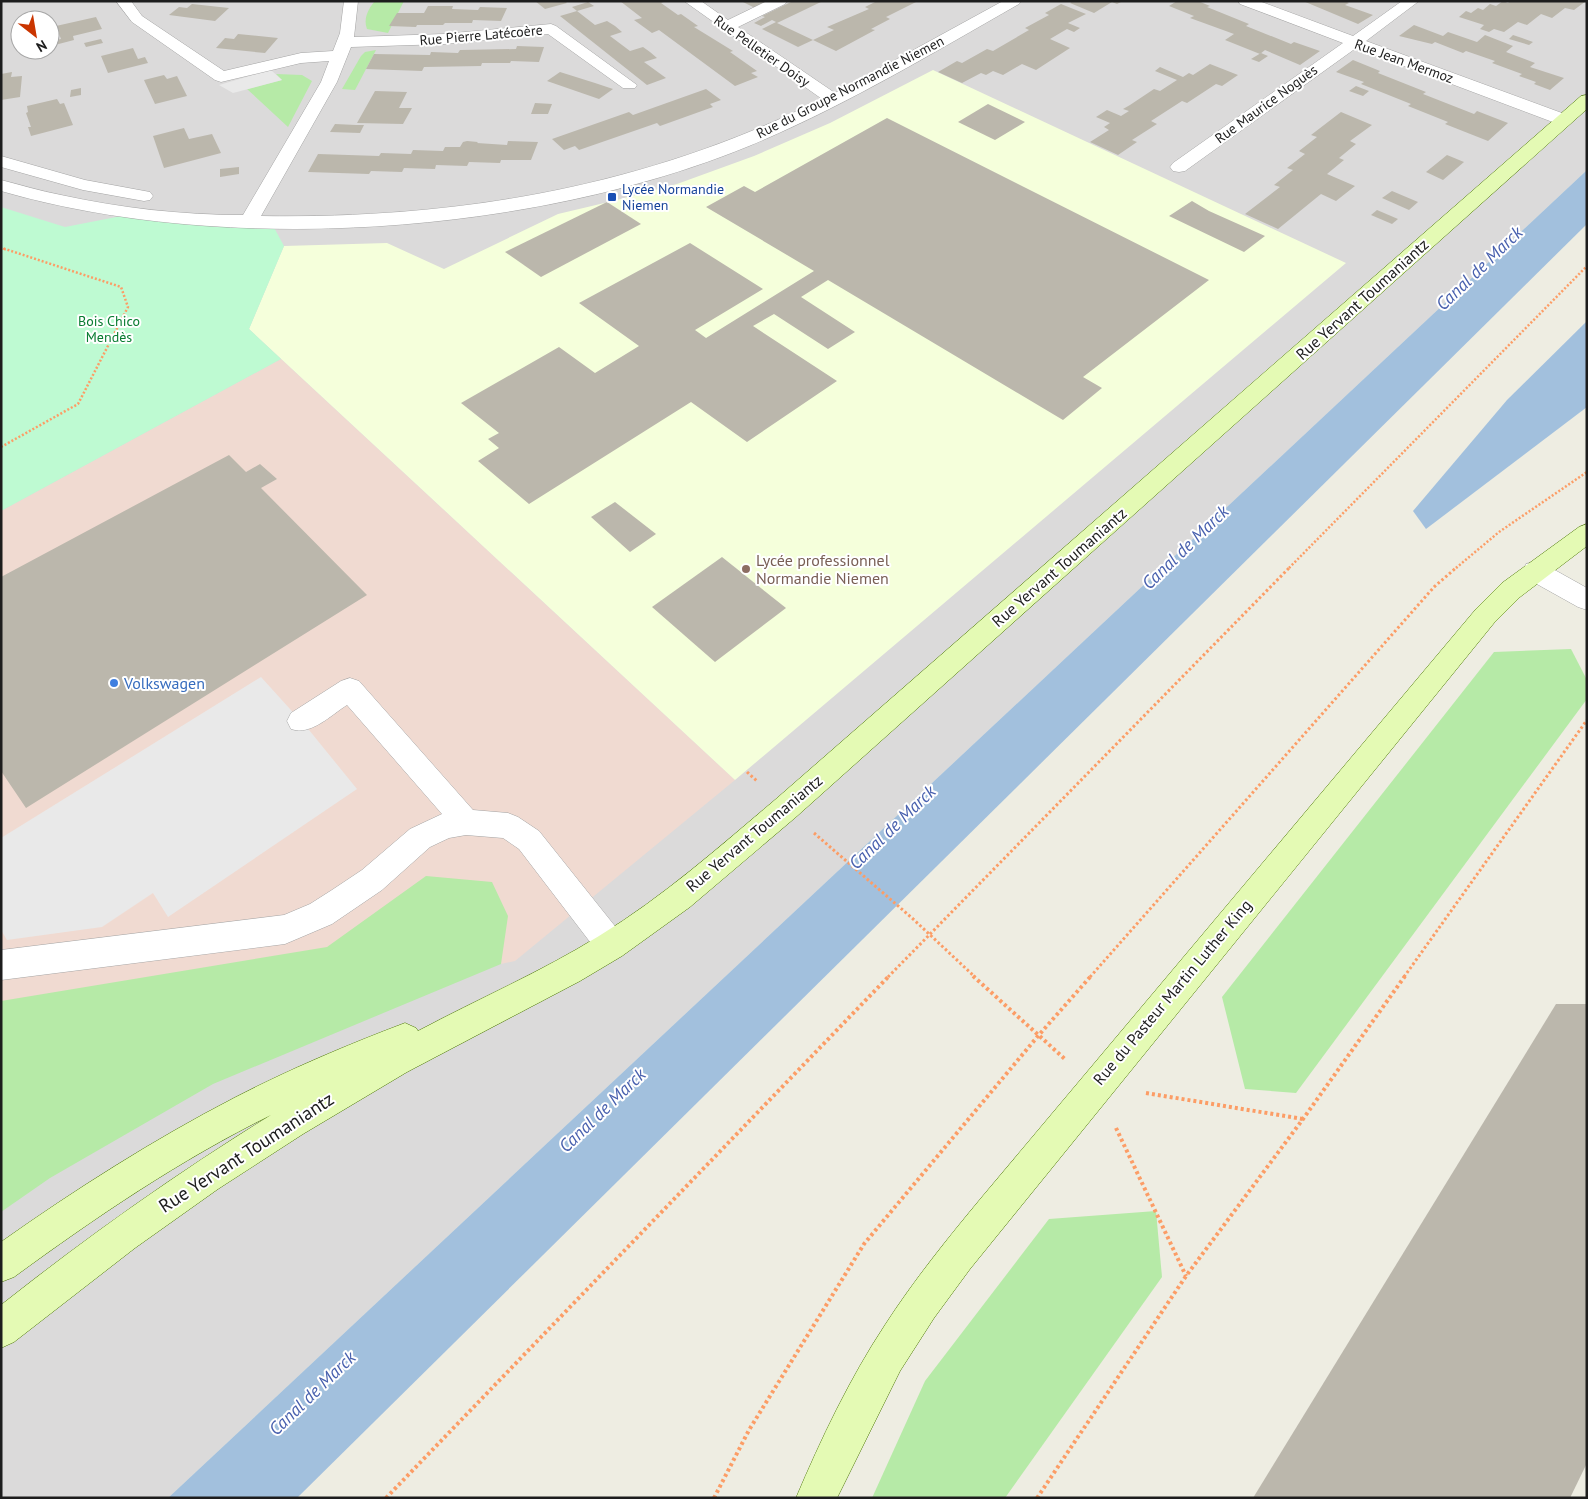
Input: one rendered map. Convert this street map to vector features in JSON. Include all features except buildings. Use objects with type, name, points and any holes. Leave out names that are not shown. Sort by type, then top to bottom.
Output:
[{"type":"street","name":"Rue Pierre Latécoère","points":[[123,1],[137,19],[221,77],[343,48],[551,29],[629,85]]},
{"type":"street","points":[[253,213],[329,82],[343,48],[350,21],[351,1]]},
{"type":"street","name":"Rue Pelletier Doisy","points":[[691,1],[817,90],[833,99]]},
{"type":"street","points":[[727,26],[780,1]]},
{"type":"street","name":"Rue du Groupe Normandie Niemen","points":[[876,59],[986,1]]},
{"type":"street","name":"Rue du Groupe Normandie Niemen","points":[[206,203],[253,213],[326,222],[405,217],[490,207],[569,194],[638,176],[722,150],[775,128],[833,99],[1014,1]]},
{"type":"street","name":"Rue Jean Mermoz","points":[[1245,1],[1572,123]]},
{"type":"street","name":"Rue Maurice Noguès","points":[[1178,167],[1412,1]]},
{"type":"street","name":"Rue du Groupe Normandie Niemen","points":[[1,185],[51,198],[115,210],[207,220],[253,213],[414,201],[498,191],[548,182],[627,163],[697,142],[759,118],[834,81]]},
{"type":"street","name":"Rue Yervant Toumaniantz","points":[[1,1329],[127,1230],[200,1179],[336,1095],[611,946],[661,911],[741,847],[1572,123],[1587,100]]},
{"type":"street","points":[[1,161],[83,185],[159,198]]},
{"type":"street","name":"Rue du Pasteur Martin Luther King","points":[[816,1498],[862,1402],[898,1338],[945,1271],[1453,652],[1511,590],[1535,570],[1587,533]]},
{"type":"street","points":[[1535,570],[1587,600]]},
{"type":"street","points":[[301,721],[350,689],[466,822]]},
{"type":"street","points":[[1,965],[285,929],[321,914],[343,900],[372,880],[420,838],[446,826],[466,822],[508,826],[529,840],[611,946]]},
{"type":"street","name":"Rue Yervant Toumaniantz","points":[[1,1264],[93,1200],[230,1118],[293,1085],[394,1043],[508,1002]]},
{"type":"path","points":[[1,248],[121,287],[128,308],[78,404],[1,447]]},
{"type":"path","points":[[386,1498],[929,934],[1587,266]]},
{"type":"path","points":[[714,1498],[749,1430],[864,1244],[1038,1036],[1434,586],[1499,532],[1587,472]]},
{"type":"path","points":[[1037,1498],[1186,1276],[1303,1119],[1587,720]]},
{"type":"path","points":[[830,848],[912,918],[1038,1036],[1096,1085],[1186,1276]]},
{"type":"path","points":[[1096,1085],[1303,1119]]},
{"type":"shaded area","points":[[1,1],[1587,1],[1587,170],[168,1498],[1,1498]]},
{"type":"shaded area","points":[[271,70],[282,80],[233,93],[219,85]]},
{"type":"shaded area","name":"Lycée professionnel Normandie Niemen","points":[[933,70],[1346,263],[735,780],[249,329],[284,246],[387,243],[444,269],[558,214],[677,184],[754,156],[830,123]]},
{"type":"shaded area","points":[[281,359],[735,780],[515,961],[1,1072],[1,511]]},
{"type":"shaded area","points":[[261,677],[309,730],[357,789],[168,917],[153,893],[102,927],[7,940],[1,930],[1,838]]},
{"type":"green space","points":[[375,1],[404,1],[388,33],[367,29],[367,14]]},
{"type":"green space","points":[[376,50],[355,90],[342,89],[361,56],[365,52]]},
{"type":"green space","points":[[276,74],[302,75],[312,81],[288,127],[247,89],[282,80]]},
{"type":"green space","name":"Bois Chico Mendès","points":[[1,207],[65,227],[137,213],[271,222],[284,246],[249,329],[281,359],[1,511]]},
{"type":"green space","points":[[1571,649],[1587,680],[1587,699],[1296,1093],[1245,1089],[1222,997],[1494,652]]},
{"type":"green space","points":[[426,876],[492,882],[508,916],[501,964],[213,1084],[50,1178],[1,1212],[1,1001],[327,947]]},
{"type":"green space","points":[[1156,1211],[1162,1277],[1005,1498],[872,1498],[925,1381],[1049,1219]]},
{"type":"water","name":"Canal de Marck","points":[[1587,170],[1587,224],[297,1498],[168,1498]]},
{"type":"water","points":[[1587,321],[1587,407],[1426,529],[1413,511],[1507,400]]},
{"type":"place","name":"Lycée Normandie Niemen","points":[[612,197]]},
{"type":"place","name":"Lycée professionnel Normandie Niemen","points":[[746,569]]},
{"type":"place","name":"Volkswagen","points":[[114,683]]}]
